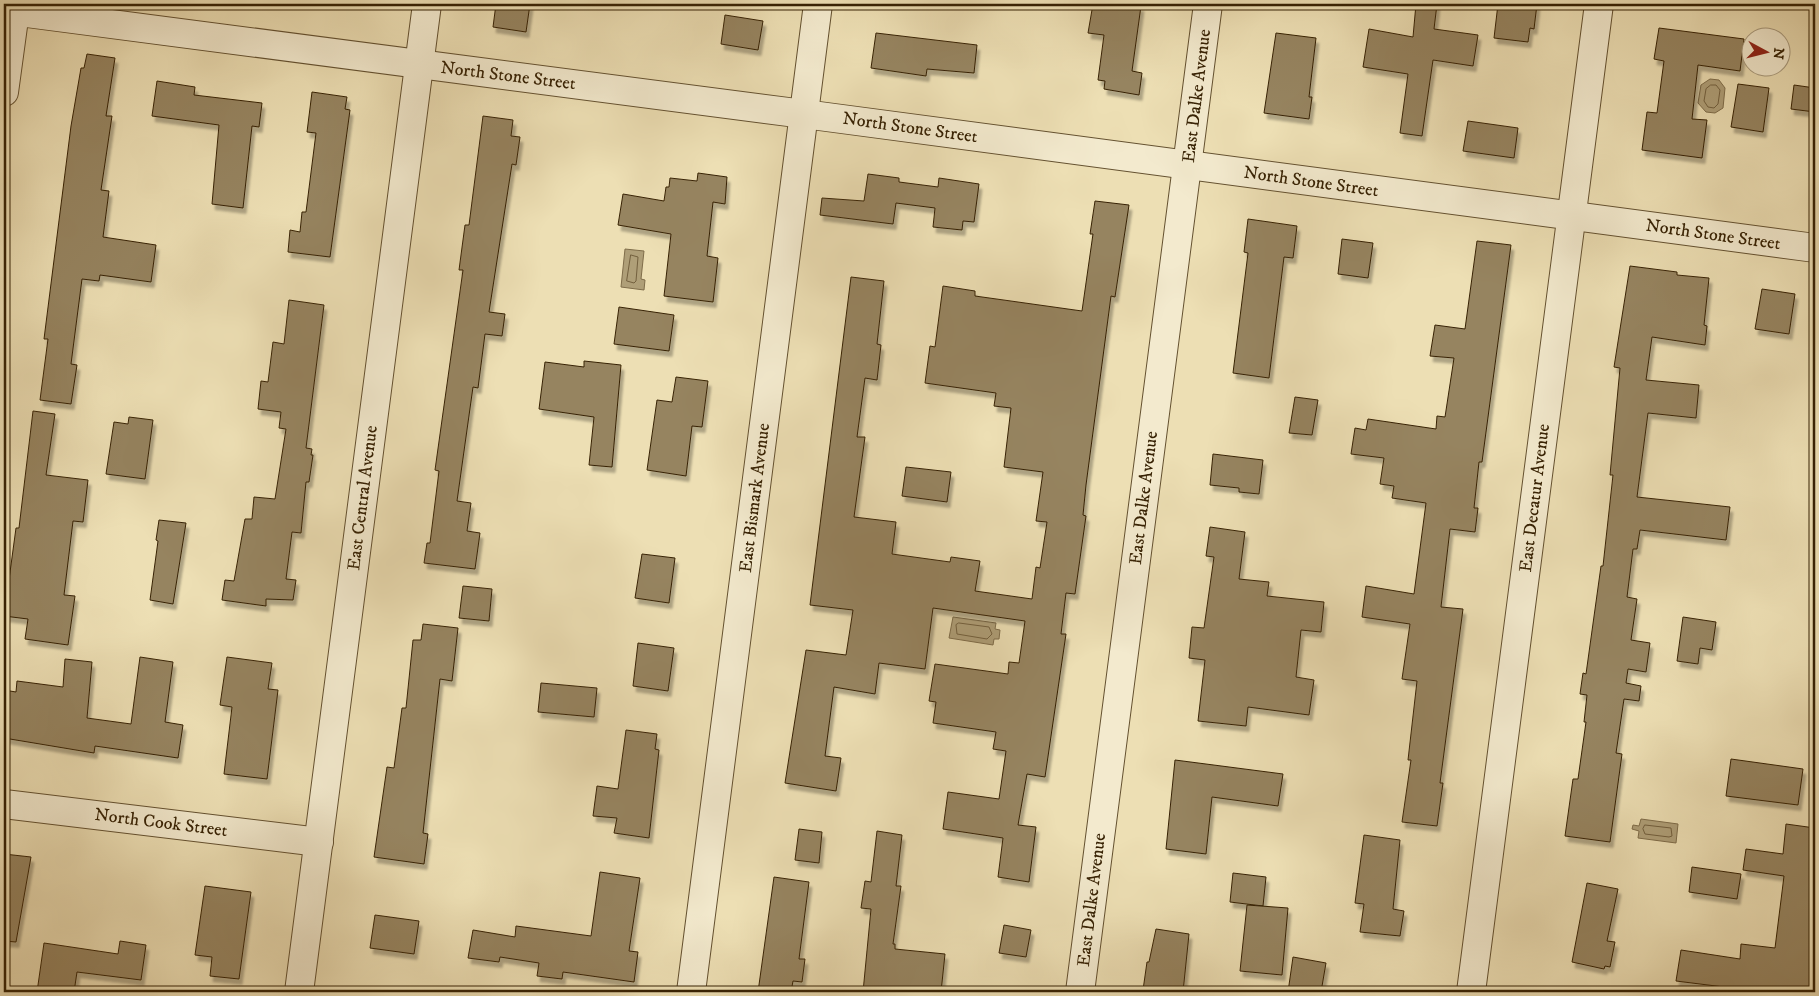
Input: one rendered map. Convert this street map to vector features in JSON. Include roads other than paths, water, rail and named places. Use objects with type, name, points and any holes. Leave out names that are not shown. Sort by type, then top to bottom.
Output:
[{"type":"street","name":"East Central Avenue","points":[[299,992],[427,4]]},
{"type":"street","name":"East Bismark Avenue","points":[[691,992],[818,4]]},
{"type":"street","name":"East Dalke Avenue","points":[[1080,992],[1208,4]]},
{"type":"street","name":"East Decatur Avenue","points":[[1472,992],[1599,4]]},
{"type":"street","name":"North Stone Street","points":[[11,9],[1815,248]]},
{"type":"street","points":[[4,92],[11,9]]},
{"type":"street","name":"North Cook Street","points":[[4,804],[319,842]]},
{"type":"water","points":[[1710,79],[1719,80],[1725,88],[1723,108],[1715,113],[1706,112],[1698,103],[1701,85]]},
{"type":"water","points":[[625,249],[644,251],[641,279],[645,280],[644,290],[621,287]]},
{"type":"water","points":[[953,617],[996,623],[995,629],[1000,630],[999,639],[994,639],[993,645],[949,638]]},
{"type":"water","points":[[1641,819],[1678,824],[1676,843],[1638,838],[1639,831],[1632,829],[1633,825],[1639,826]]}]
